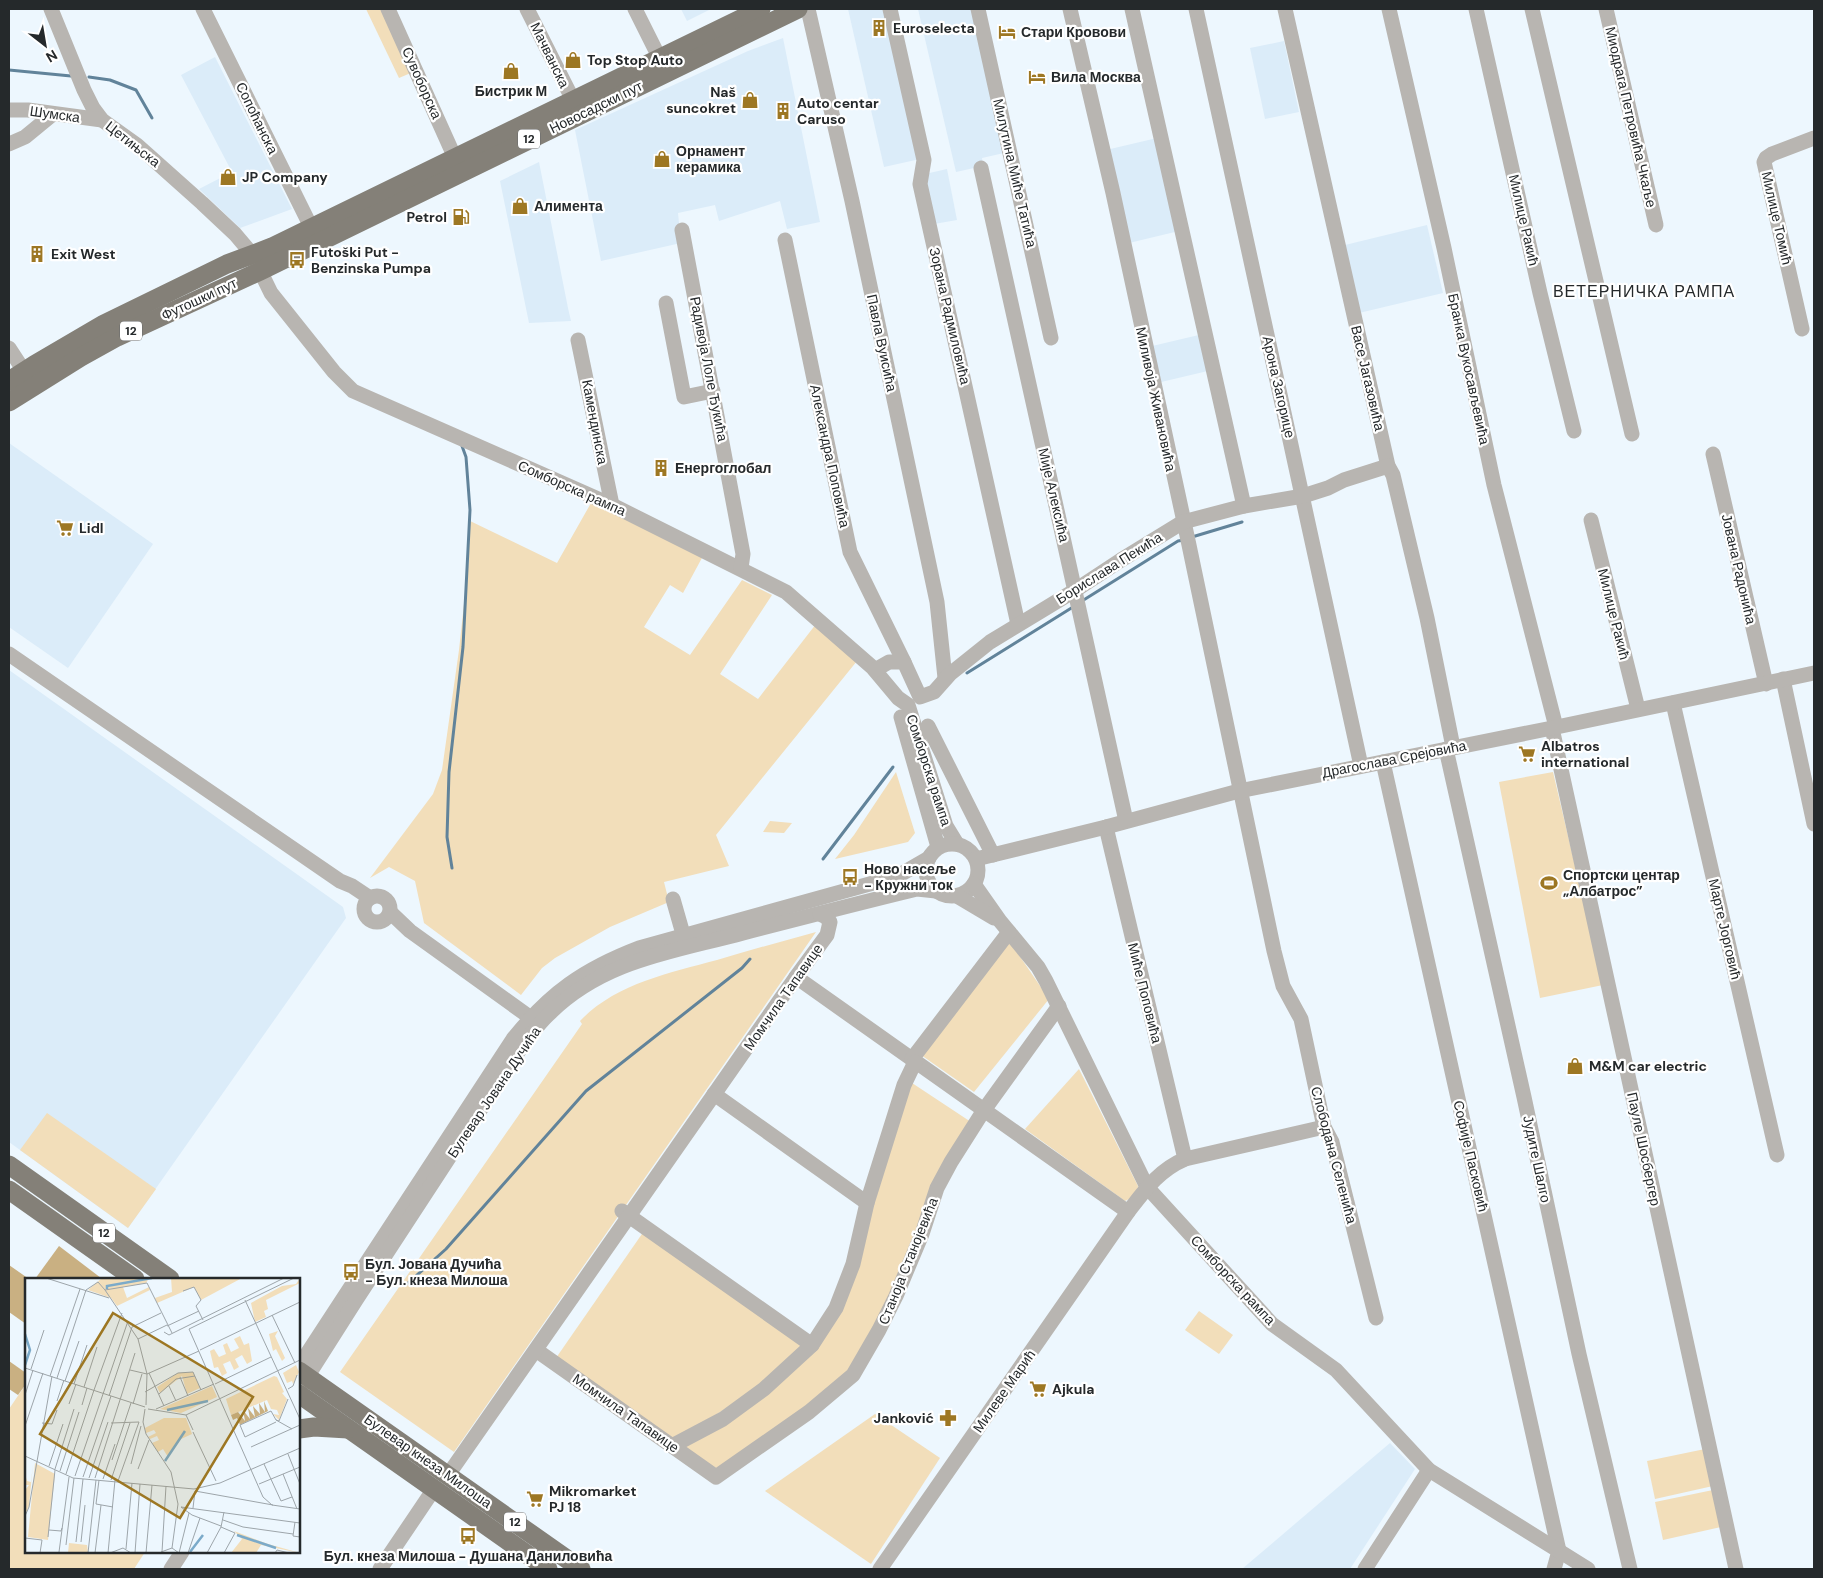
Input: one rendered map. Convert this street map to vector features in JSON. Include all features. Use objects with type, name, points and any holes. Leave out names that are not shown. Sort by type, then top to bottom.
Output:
[{"type":"main road","name":"Новосадски пут","points":[[252,254],[272,247],[761,9]]},
{"type":"main road","name":"Новосадски пут","points":[[260,271],[798,9]]},
{"type":"main road","name":"Футошки пут","points":[[16,376],[104,324],[227,264],[252,254]]},
{"type":"main road","name":"Футошки пут","points":[[9,402],[117,337],[260,271]]},
{"type":"main road","name":"12","points":[[9,1165],[169,1278]]},
{"type":"main road","name":"12","points":[[9,1190],[128,1277]]},
{"type":"main road","name":"Булевар кнеза Милоша","points":[[301,1380],[348,1429],[548,1569]]},
{"type":"main road","name":"Булевар кнеза Милоша","points":[[301,1380],[448,1475],[581,1569]]},
{"type":"main road","points":[[300,1429],[314,1427],[348,1429]]},
{"type":"street","name":"Цетињска","points":[[51,9],[80,76],[84,90],[93,108],[102,120],[137,145],[195,196],[252,254],[260,271]]},
{"type":"street","name":"Сопоћанска","points":[[203,9],[312,227]]},
{"type":"street","name":"Сувоборска","points":[[388,9],[455,158]]},
{"type":"street","name":"Мачванска","points":[[527,9],[573,100]]},
{"type":"street","points":[[635,9],[660,59]]},
{"type":"street","name":"Павла Вуисића","points":[[808,9],[852,201],[935,592],[945,678]]},
{"type":"street","name":"Зорана Радмиловића","points":[[890,9],[924,160],[920,184],[1018,624]]},
{"type":"street","name":"Милутина Миће Татића","points":[[978,9],[1051,338]]},
{"type":"street","name":"Миливоја Живановића","points":[[1070,9],[1113,193],[1239,791]]},
{"type":"street","points":[[1132,9],[1244,506]]},
{"type":"street","name":"Арона Загорице","points":[[1196,9],[1304,496],[1361,766]]},
{"type":"street","name":"Васе Јагазовића","points":[[1285,9],[1388,466],[1393,474],[1409,540],[1449,748]]},
{"type":"street","name":"Бранка Вукосављевића","points":[[1389,9],[1446,258],[1494,485],[1554,728]]},
{"type":"street","name":"Милице Ракић","points":[[1476,9],[1538,283],[1574,431]]},
{"type":"street","points":[[1532,9],[1632,434]]},
{"type":"street","name":"Миодрага Петровића Чкаље","points":[[1606,9],[1656,225]]},
{"type":"street","name":"Шумска","points":[[9,110],[28,110],[102,120]]},
{"type":"street","points":[[9,144],[25,136],[53,114]]},
{"type":"street","name":"Милице Томић","points":[[1802,329],[1764,162],[1772,154],[1814,138]]},
{"type":"street","name":"Мије Алексића","points":[[981,168],[1126,821]]},
{"type":"street","name":"Радивоја Лоле Ђукића","points":[[682,230],[743,554],[741,568]]},
{"type":"street","name":"Александра Поповића","points":[[785,240],[850,552],[904,662]]},
{"type":"street","name":"Сомборска рампа","points":[[260,271],[271,293],[334,372],[353,391],[612,505],[786,592],[875,670],[898,698],[908,705],[946,826],[957,844]]},
{"type":"street","points":[[666,303],[684,397],[713,391]]},
{"type":"street","name":"Камендинска","points":[[578,340],[612,505]]},
{"type":"street","points":[[9,348],[16,376]]},
{"type":"street","name":"Јована Радонића","points":[[1713,454],[1766,684]]},
{"type":"street","name":"Борислава Пекића","points":[[904,662],[920,697],[934,692],[945,678],[990,642],[1018,624],[1076,600],[1121,560],[1186,534],[1244,506],[1304,496],[1344,480],[1388,466]]},
{"type":"street","name":"Милице Ракић","points":[[1591,520],[1638,709]]},
{"type":"street","points":[[9,654],[340,881],[352,886],[367,901]]},
{"type":"street","points":[[875,670],[889,662],[904,662]]},
{"type":"street","name":"Драгослава Срејовића","points":[[976,859],[1106,827],[1239,791],[1554,728],[1814,673]]},
{"type":"street","points":[[1783,680],[1814,824]]},
{"type":"street","name":"Сомборска рампа","points":[[898,698],[899,710],[934,852]]},
{"type":"street","name":"Марте Јорговић","points":[[1673,703],[1777,1154]]},
{"type":"street","name":"Сомборска рампа","points":[[928,726],[993,855]]},
{"type":"street","name":"Пауле Шосбергер","points":[[1554,728],[1736,1569]]},
{"type":"street","name":"Јудите Шалго","points":[[1449,748],[1579,1354],[1630,1569]]},
{"type":"street","name":"Софије Пасковић","points":[[1383,762],[1559,1550]]},
{"type":"street","name":"Слободана Селенића","points":[[1239,791],[1283,986],[1301,1019],[1324,1127],[1332,1142],[1376,1318]]},
{"type":"street","name":"Миће Поповића","points":[[1106,827],[1185,1159]]},
{"type":"street","points":[[950,844],[957,844],[972,852],[978,867],[978,876],[970,890],[957,896],[950,896],[936,891],[927,879],[926,872],[934,852],[950,844]]},
{"type":"street","name":"Булевар Јована Дучића","points":[[301,1380],[522,1046],[535,1021],[558,991],[588,971],[639,948],[683,934],[884,880],[903,873],[934,852]]},
{"type":"street","name":"Сомборска рампа","points":[[974,884],[1004,926],[1038,967],[1059,1006],[1147,1187],[1272,1324],[1336,1370],[1429,1470],[1588,1569]]},
{"type":"street","name":"Булевар Јована Дучића","points":[[535,1021],[549,1014],[585,985],[618,967],[660,953],[916,889],[936,891]]},
{"type":"street","points":[[388,916],[379,922],[370,921],[365,914],[367,901],[374,896],[383,896],[389,902],[388,916],[398,927],[410,931],[535,1021]]},
{"type":"street","name":"Сомборска рампа","points":[[957,896],[1004,926]]},
{"type":"street","points":[[673,899],[683,934]]},
{"type":"street","name":"Момчила Тапавице","points":[[448,1475],[536,1350],[625,1213],[714,1094],[827,935],[828,927],[854,904]]},
{"type":"street","points":[[820,914],[830,922],[828,927]]},
{"type":"street","points":[[672,1446],[723,1419],[764,1389],[812,1345],[836,1308],[853,1264],[867,1203],[913,1060],[1004,926]]},
{"type":"street","points":[[796,977],[1128,1212]]},
{"type":"street","name":"Станоја Станојевића","points":[[716,1477],[809,1412],[853,1375],[880,1330],[896,1296],[922,1234],[937,1188],[960,1145],[1059,1006]]},
{"type":"street","points":[[714,1094],[867,1203]]},
{"type":"street","name":"Милеве Марић","points":[[880,1569],[1128,1212],[1147,1187],[1162,1172],[1172,1164],[1185,1159],[1324,1127]]},
{"type":"street","points":[[625,1213],[812,1345]]},
{"type":"street","name":"Момчила Тапавице","points":[[536,1350],[716,1477]]},
{"type":"street","points":[[1364,1569],[1429,1470]]},
{"type":"street","points":[[380,1569],[434,1489]]},
{"type":"street","points":[[1554,1569],[1559,1550]]},
{"type":"street","points":[[171,1569],[181,1553]]},
{"type":"shaded area","points":[[366,9],[385,9],[413,72],[399,78]]},
{"type":"shaded area","points":[[681,9],[711,9],[687,21]]},
{"type":"shaded area","points":[[848,9],[884,9],[920,159],[884,167]]},
{"type":"shaded area","points":[[918,9],[973,9],[1004,153],[982,158],[983,166],[956,172]]},
{"type":"shaded area","points":[[783,38],[820,222],[787,229],[780,201],[719,221],[715,205],[678,213],[681,243],[601,261],[575,130],[748,51]]},
{"type":"shaded area","points":[[1284,41],[1299,112],[1265,119],[1250,48]]},
{"type":"shaded area","points":[[215,57],[292,209],[240,228],[199,189],[232,172],[181,75]]},
{"type":"shaded area","points":[[1157,138],[1179,231],[1129,243],[1106,150]]},
{"type":"shaded area","points":[[539,162],[571,321],[529,323],[500,181]]},
{"type":"shaded area","points":[[947,169],[957,220],[934,224],[925,174]]},
{"type":"shaded area","points":[[1427,225],[1443,293],[1359,313],[1345,245]]},
{"type":"shaded area","points":[[1203,334],[1212,370],[1157,383],[1148,347]]},
{"type":"shaded area","points":[[9,443],[153,544],[68,668],[9,627]]},
{"type":"shaded area","points":[[591,503],[703,556],[683,593],[670,585],[644,627],[690,655],[742,580],[772,595],[720,674],[758,699],[816,624],[857,661],[716,835],[729,866],[664,882],[669,902],[610,927],[555,958],[542,968],[521,995],[424,923],[415,881],[389,867],[370,878],[433,794],[442,770],[459,650],[469,558],[468,520],[557,563]]},
{"type":"shaded area","points":[[9,670],[343,907],[346,918],[128,1228],[9,1142]]},
{"type":"shaded area","points":[[896,772],[915,833],[908,842],[835,859],[854,835]]},
{"type":"shaded area","name":"Спортски центар „Албатрос”","points":[[1553,772],[1603,985],[1540,998],[1499,782]]},
{"type":"shaded area","points":[[770,821],[792,823],[784,833],[763,832]]},
{"type":"shaded area","points":[[816,932],[454,1452],[340,1372],[582,1024],[580,1021],[594,1008],[626,989],[662,975]]},
{"type":"shaded area","points":[[1008,939],[1049,999],[974,1092],[921,1055]]},
{"type":"shaded area","points":[[1079,1069],[1138,1186],[1134,1195],[1125,1201],[1025,1129]]},
{"type":"shaded area","points":[[909,1081],[971,1122],[891,1297],[852,1370],[807,1408],[715,1472],[680,1446],[813,1350],[869,1222]]},
{"type":"shaded area","points":[[47,1113],[156,1189],[128,1228],[20,1150]]},
{"type":"shaded area","points":[[644,1231],[806,1345],[761,1387],[673,1441],[556,1358]]},
{"type":"shaded area","points":[[59,1246],[101,1278],[36,1278]]},
{"type":"shaded area","points":[[9,1265],[28,1278],[25,1278],[25,1323],[9,1312]]},
{"type":"shaded area","points":[[1199,1311],[1233,1335],[1219,1354],[1185,1330]]},
{"type":"shaded area","points":[[9,1361],[25,1372],[25,1385],[18,1395],[9,1389]]},
{"type":"shaded area","points":[[25,1385],[25,1553],[144,1553],[134,1569],[9,1569],[9,1409]]},
{"type":"shaded area","points":[[875,1414],[940,1458],[871,1564],[765,1491]]},
{"type":"shaded area","points":[[1390,1443],[1415,1469],[1350,1569],[1242,1569]]},
{"type":"shaded area","points":[[1705,1449],[1713,1486],[1655,1499],[1647,1461]]},
{"type":"shaded area","points":[[1713,1490],[1721,1527],[1663,1540],[1655,1502]]},
{"type":"waterway","points":[[9,70],[71,76]]},
{"type":"waterway","points":[[89,77],[110,80],[136,90],[152,118]]},
{"type":"waterway","points":[[452,868],[447,837],[449,772],[463,647],[470,510],[466,457],[462,446]]},
{"type":"waterway","points":[[1192,537],[1242,522]]},
{"type":"waterway","points":[[1082,601],[1178,541],[1184,540]]},
{"type":"waterway","points":[[967,673],[1073,607]]},
{"type":"waterway","points":[[823,859],[893,767]]},
{"type":"waterway","points":[[407,1284],[446,1249],[586,1091],[742,968],[750,959]]},
{"type":"place","name":"Euroselecta","points":[[879,28]]},
{"type":"place","name":"Стари Кровови","points":[[1007,32]]},
{"type":"place","name":"Top Stop Auto","points":[[573,60]]},
{"type":"place","name":"Бистрик М","points":[[511,71]]},
{"type":"place","name":"Вила Москва","points":[[1037,77]]},
{"type":"place","name":"Naš suncokret","points":[[750,100]]},
{"type":"place","name":"Auto centar Caruso","points":[[783,111]]},
{"type":"place","name":"Орнамент керамика","points":[[662,159]]},
{"type":"place","name":"JP Company","points":[[228,177]]},
{"type":"place","name":"Алимента","points":[[520,206]]},
{"type":"place","name":"Petrol","points":[[461,217]]},
{"type":"place","name":"Exit West","points":[[37,254]]},
{"type":"place","name":"Futoški Put - Benzinska Pumpa","points":[[297,260]]},
{"type":"place","name":"Енергоглобал","points":[[661,468]]},
{"type":"place","name":"Lidl","points":[[65,528]]},
{"type":"place","name":"Albatros international","points":[[1527,754]]},
{"type":"place","name":"Ново насеље - Кружни ток","points":[[850,877]]},
{"type":"place","name":"Спортски центар „Албатрос”","points":[[1549,883]]},
{"type":"place","name":"M&M car electric","points":[[1575,1066]]},
{"type":"place","name":"Бул. Јована Дучића - Бул. кнеза Милоша","points":[[351,1272]]},
{"type":"place","name":"Ajkula","points":[[1038,1389]]},
{"type":"place","name":"Janković","points":[[948,1418]]},
{"type":"place","name":"Mikromarket PJ 18","points":[[535,1499]]},
{"type":"place","name":"Бул. кнеза Милоша - Душана Даниловића","points":[[468,1536]]},
{"type":"district","name":"ВЕТЕРНИЧКА РАМПА","points":[[1644,291]]}]
